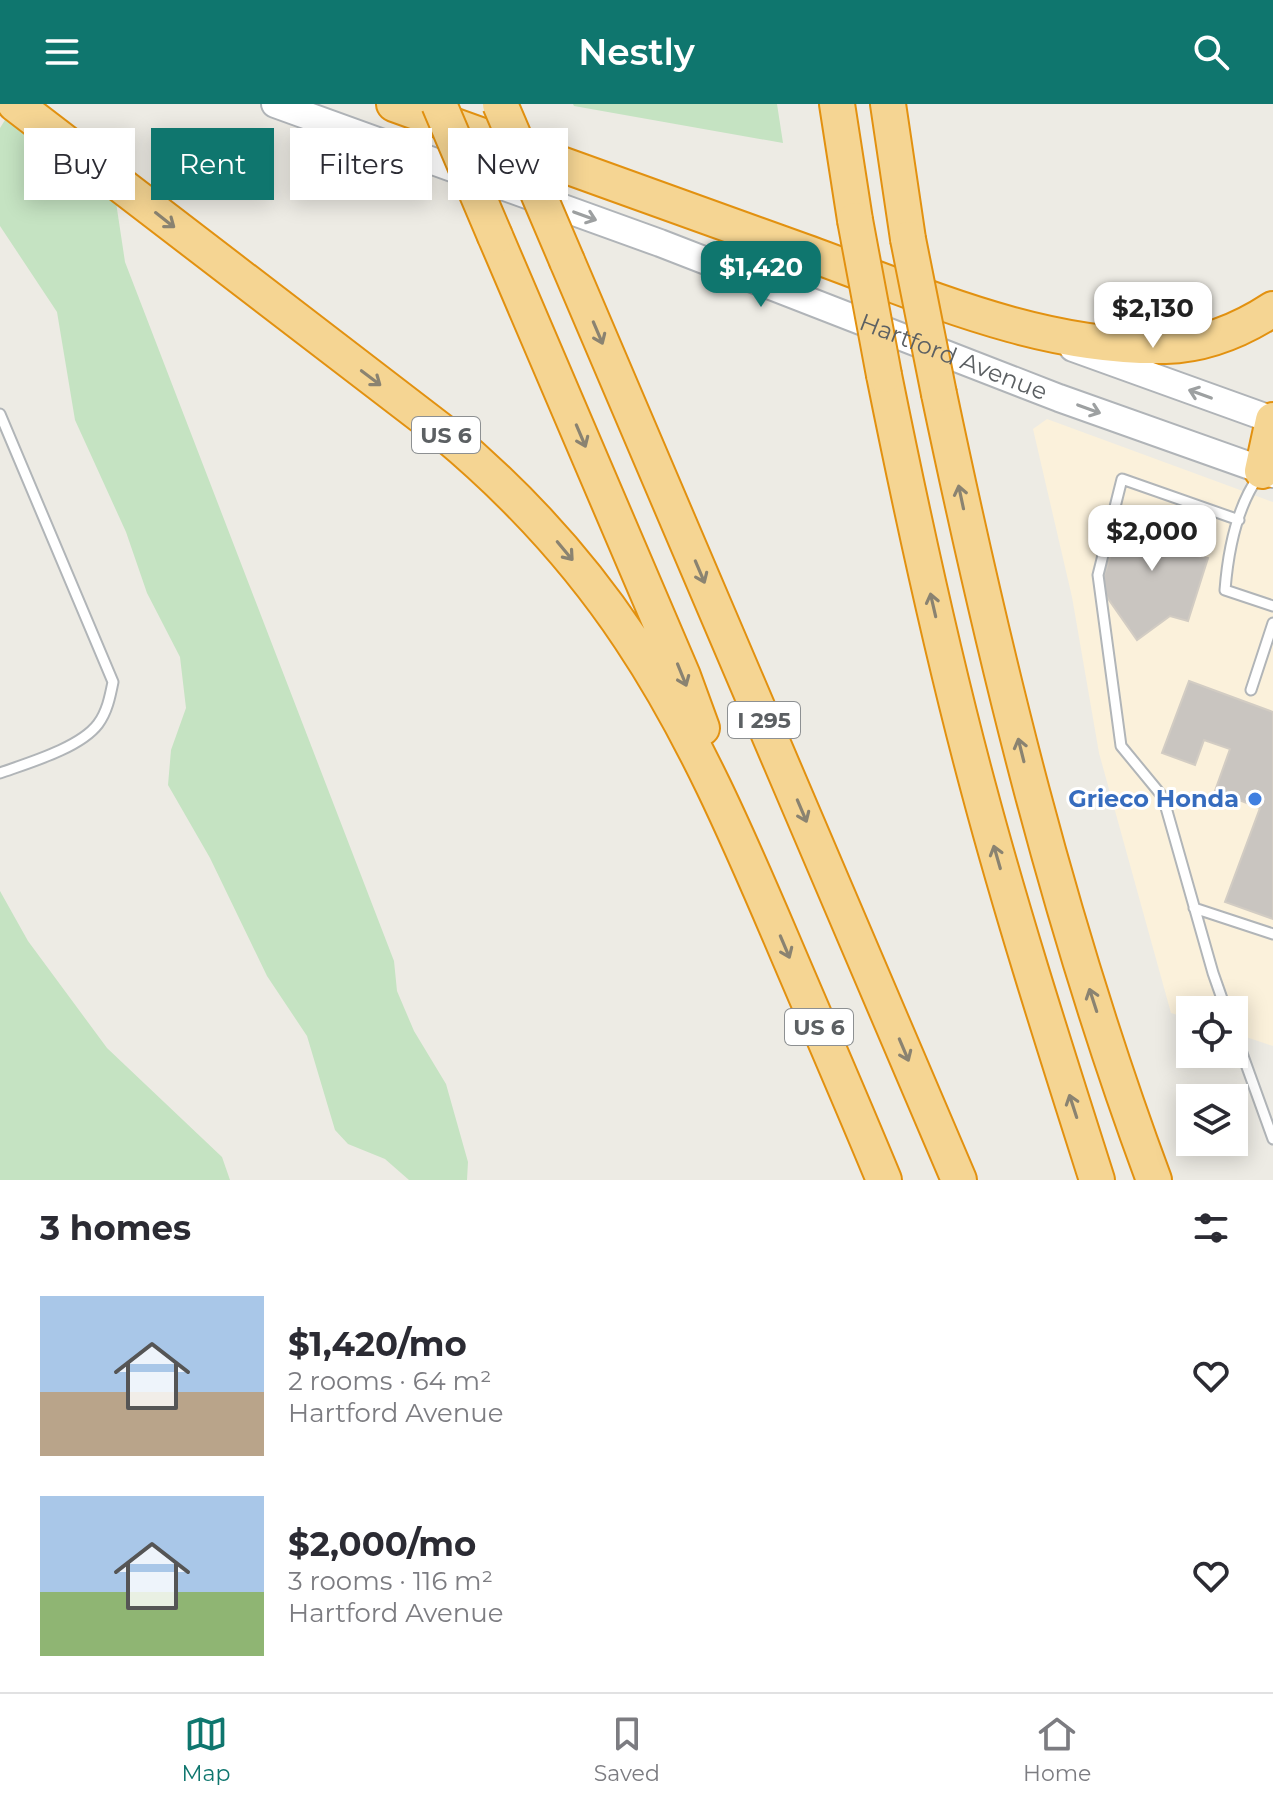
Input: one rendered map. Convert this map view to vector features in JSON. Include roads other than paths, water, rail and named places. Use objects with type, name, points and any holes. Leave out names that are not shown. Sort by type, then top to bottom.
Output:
[{"type":"highway","name":"US 6","points":[[15,104],[444,433],[531,513],[583,573],[647,665],[706,772],[754,875],[884,1180]]},
{"type":"highway","name":"Hartford Avenue","points":[[394,104],[1017,328]]},
{"type":"highway","points":[[439,104],[683,676],[754,875]]},
{"type":"highway","name":"I 295","points":[[500,104],[959,1180]]},
{"type":"highway","points":[[837,104],[884,375],[929,585],[978,788],[1097,1180]]},
{"type":"highway","points":[[888,104],[908,239],[986,612],[1034,801],[1100,1022],[1154,1180]]},
{"type":"highway","points":[[900,104],[908,239]]},
{"type":"highway","points":[[1017,328],[1119,344],[1169,346],[1215,338],[1273,309]]},
{"type":"highway","points":[[1269,468],[1273,420]]},
{"type":"main road","name":"Hartford Avenue","points":[[275,104],[660,243],[1059,398],[1269,468]]},
{"type":"main road","name":"Hartford Avenue","points":[[1017,328],[1273,420]]},
{"type":"lane","points":[[0,414],[113,682],[99,723],[87,736],[0,773]]},
{"type":"lane","points":[[1269,468],[1250,490],[1239,520],[1227,562],[1225,590],[1273,606]]},
{"type":"lane","points":[[1222,996],[1163,797],[1121,746],[1098,575],[1122,479],[1239,520]]},
{"type":"lane","points":[[1251,690],[1273,623]]},
{"type":"lane","points":[[1194,908],[1273,934]]},
{"type":"lane","points":[[1247,1068],[1273,1139]]},
{"type":"place","name":"Grieco Honda","points":[[1255,799]]}]
